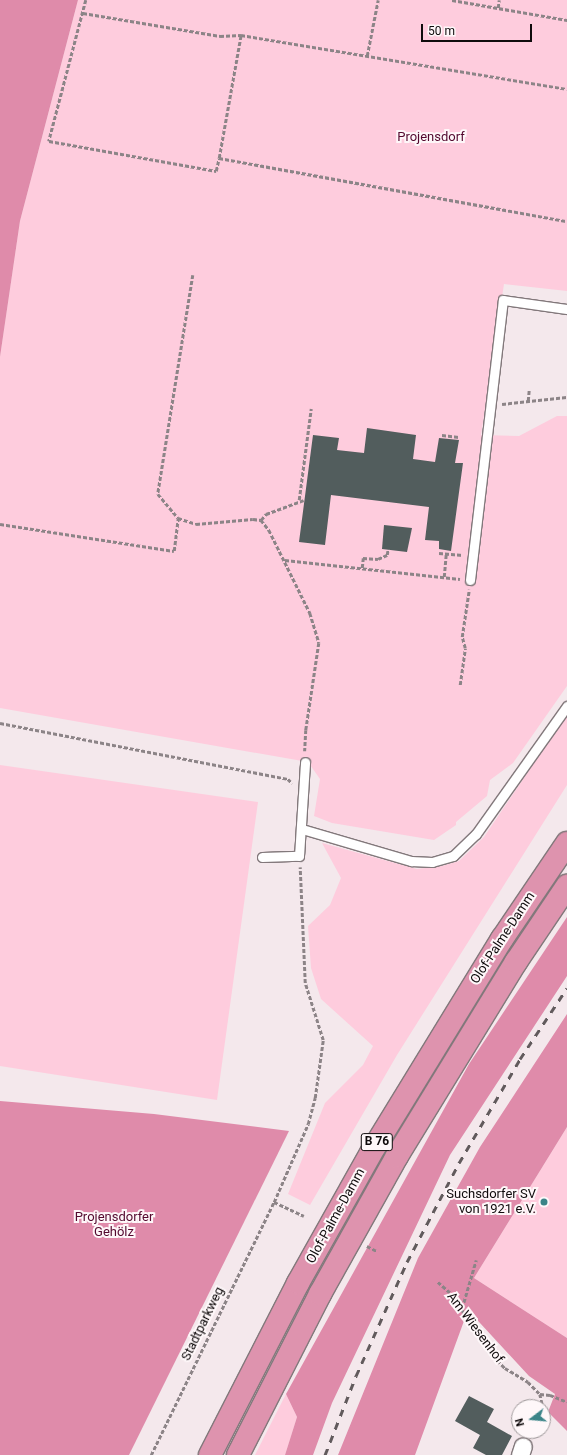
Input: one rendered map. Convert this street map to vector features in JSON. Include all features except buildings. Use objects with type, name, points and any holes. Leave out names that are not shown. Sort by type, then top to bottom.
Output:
[{"type":"highway","name":"Olof-Palme-Damm","points":[[210,1455],[298,1283],[375,1146],[502,939],[567,843]]},
{"type":"highway","name":"Olof-Palme-Damm","points":[[238,1455],[320,1294],[397,1156],[512,969],[567,886]]},
{"type":"lane","points":[[470,580],[492,405],[503,300],[567,309]]},
{"type":"lane","points":[[302,829],[411,861],[432,862],[453,856],[476,834],[567,706]]},
{"type":"lane","points":[[262,857],[299,856],[302,829],[305,762]]},
{"type":"path","points":[[86,0],[49,141],[216,170],[241,36]]},
{"type":"path","points":[[367,56],[378,0]]},
{"type":"path","points":[[452,0],[567,20]]},
{"type":"path","points":[[498,8],[499,0]]},
{"type":"path","points":[[83,13],[220,36],[241,36],[567,89]]},
{"type":"path","points":[[219,158],[567,221]]},
{"type":"path","points":[[193,276],[158,494],[178,518],[196,524],[261,520],[266,514],[299,500],[304,500]]},
{"type":"path","points":[[528,401],[529,390]]},
{"type":"path","points":[[492,405],[567,398]]},
{"type":"path","points":[[299,500],[311,409]]},
{"type":"path","points":[[442,435],[459,437]]},
{"type":"path","points":[[0,524],[174,551],[178,518]]},
{"type":"path","points":[[261,520],[269,530],[285,560],[310,613],[319,643],[306,730],[305,762]]},
{"type":"path","points":[[362,568],[363,558],[378,560],[388,555],[388,549]]},
{"type":"path","points":[[439,552],[474,556]]},
{"type":"path","points":[[444,577],[446,553]]},
{"type":"path","points":[[285,560],[470,580],[462,637],[465,648],[460,685]]},
{"type":"path","points":[[0,723],[288,779],[303,795]]},
{"type":"path","name":"Stadtparkweg","points":[[151,1455],[274,1202],[308,1124],[315,1098],[323,1048],[305,983],[299,856]]},
{"type":"path","points":[[274,1202],[304,1216]]},
{"type":"path","points":[[365,1245],[377,1251]]},
{"type":"path","points":[[462,1308],[476,1260]]},
{"type":"path","name":"Am Wiesenhof","points":[[438,1282],[452,1294],[489,1352],[505,1368],[528,1382],[540,1394]]},
{"type":"path","points":[[541,1399],[540,1394],[550,1395],[567,1402]]},
{"type":"green space","points":[[0,0],[78,0],[20,221],[0,357]]},
{"type":"green space","name":"Projensdorf","points":[[78,0],[567,0],[567,291],[504,284],[481,435],[519,436],[557,416],[567,416],[567,686],[513,763],[490,780],[487,796],[456,822],[456,825],[434,840],[332,823],[314,816],[320,779],[308,762],[0,708],[0,357],[20,221]]},
{"type":"green space","points":[[567,714],[567,785],[397,1055],[310,1205],[288,1194],[325,1103],[363,1065],[373,1046],[321,999],[311,968],[308,926],[330,905],[341,878],[322,843],[417,869],[442,866],[459,861],[484,837]]},
{"type":"green space","points":[[0,765],[258,802],[217,1100],[0,1066]]},
{"type":"green space","points":[[567,917],[567,976],[450,1155],[332,1403],[313,1455],[285,1455],[297,1417],[286,1394],[469,1064]]},
{"type":"green space","points":[[567,1014],[567,1127],[474,1278],[567,1338],[567,1431],[551,1415],[551,1404],[555,1394],[529,1376],[468,1310],[415,1455],[338,1455],[418,1258],[480,1147]]},
{"type":"green space","name":"Projensdorfer Gehölz","points":[[0,1101],[154,1114],[289,1131],[129,1455],[0,1455]]},
{"type":"green space","name":"Suchsdorfer SV von 1921 e.V.","points":[[567,1127],[567,1338],[474,1278]]},
{"type":"green space","points":[[286,1394],[297,1417],[285,1455],[255,1455]]},
{"type":"railway","points":[[325,1455],[356,1376],[407,1262],[459,1163],[520,1059],[567,988]]},
{"type":"place","name":"Suchsdorfer SV von 1921 e.V.","points":[[544,1202]]}]
